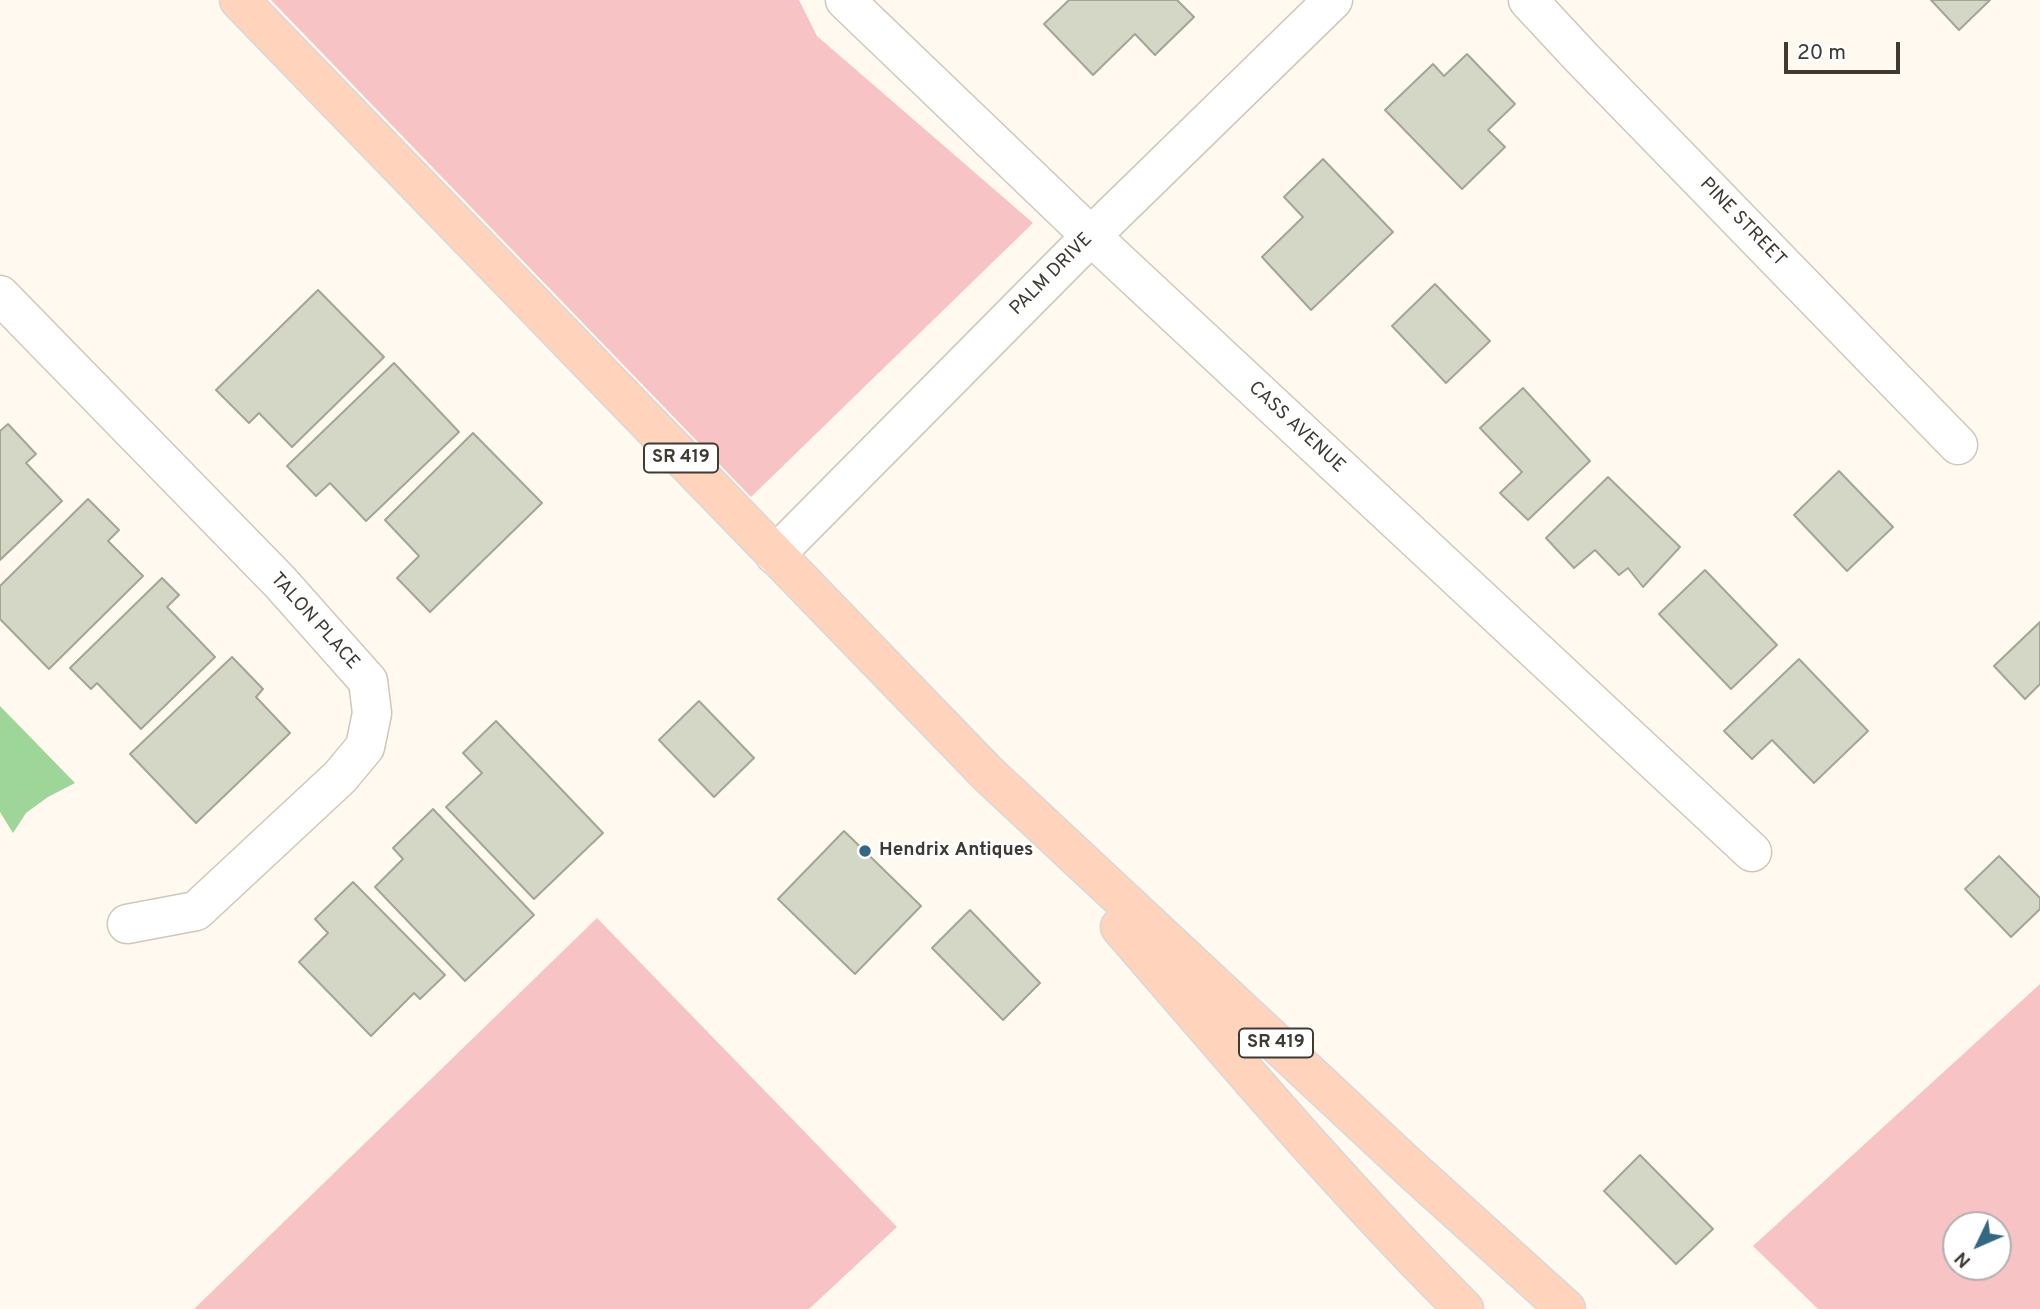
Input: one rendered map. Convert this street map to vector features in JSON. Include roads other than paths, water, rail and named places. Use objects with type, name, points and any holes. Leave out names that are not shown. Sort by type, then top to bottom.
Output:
[{"type":"main road","name":"SR 419","points":[[239,0],[988,774],[1410,1168],[1566,1309]]},
{"type":"main road","name":"SR 419","points":[[988,774],[1290,1123],[1464,1309]]},
{"type":"street","name":"CASS AVENUE","points":[[845,0],[1091,236],[1752,852]]},
{"type":"street","name":"PALM DRIVE","points":[[775,555],[1091,236],[1333,0]]},
{"type":"street","name":"PINE STREET","points":[[1528,0],[1958,445]]},
{"type":"street","name":"TALON PLACE","points":[[0,295],[280,582],[368,681],[372,713],[365,747],[340,777],[196,911],[127,924]]},
{"type":"place","name":"Hendrix Antiques","points":[[865,851]]}]
